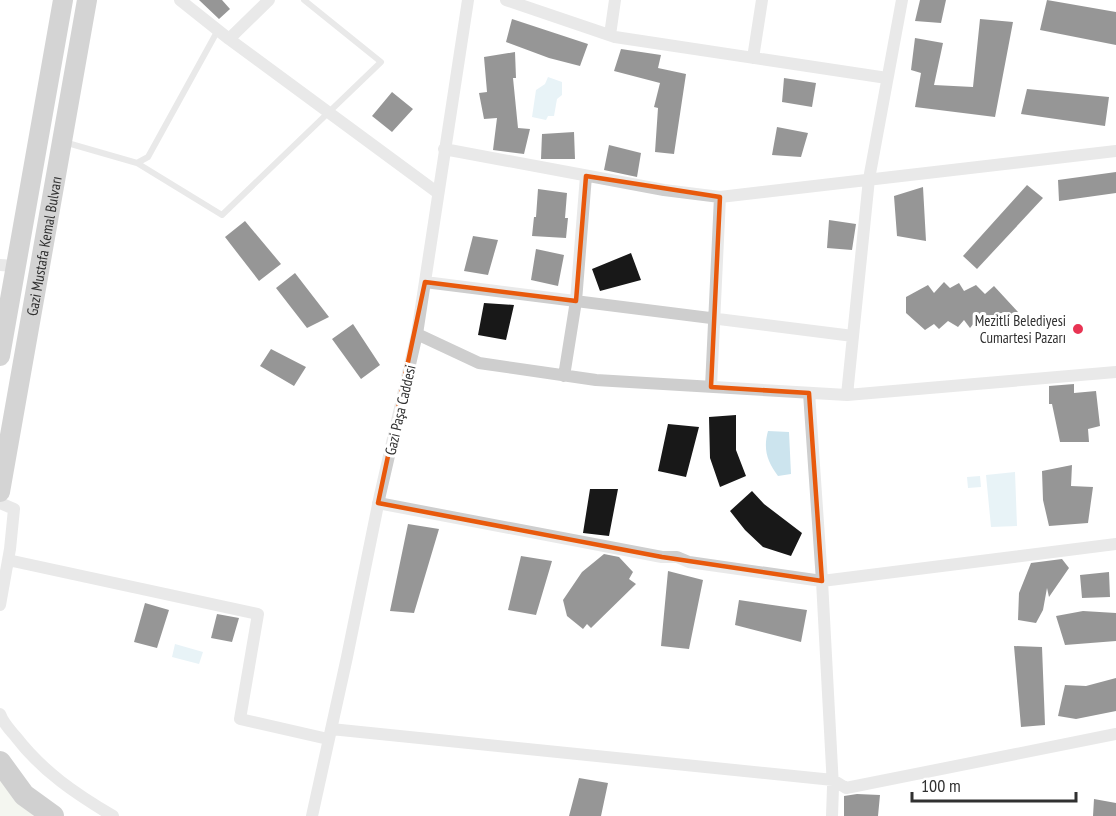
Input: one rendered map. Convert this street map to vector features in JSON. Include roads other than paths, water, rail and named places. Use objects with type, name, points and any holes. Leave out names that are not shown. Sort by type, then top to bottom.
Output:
[{"type":"highway","name":"Gazi Mustafa Kemal Bulvarı","points":[[0,356],[8,266],[63,0]]},
{"type":"highway","name":"Gazi Mustafa Kemal Bulvarı","points":[[0,492],[87,0]]},
{"type":"highway","points":[[0,762],[24,795],[53,816]]},
{"type":"street","points":[[180,0],[229,39],[438,193]]},
{"type":"street","points":[[229,39],[269,0]]},
{"type":"street","name":"Gazi Paşa Caddesi","points":[[312,816],[378,503],[417,334],[468,0]]},
{"type":"street","points":[[506,0],[610,35],[887,78]]},
{"type":"street","points":[[610,35],[615,0]]},
{"type":"street","points":[[753,58],[762,0]]},
{"type":"street","points":[[847,395],[869,179],[902,0]]},
{"type":"street","points":[[444,149],[664,190],[720,197],[1116,151]]},
{"type":"street","points":[[564,376],[576,301],[586,176]]},
{"type":"street","points":[[711,387],[720,197]]},
{"type":"street","points":[[425,282],[853,336]]},
{"type":"street","points":[[417,334],[479,363],[564,376],[809,393],[847,395],[1116,372]]},
{"type":"street","points":[[809,393],[833,780],[832,816]]},
{"type":"street","points":[[0,502],[14,508],[14,524],[0,605]]},
{"type":"street","points":[[378,503],[662,557],[677,557],[689,562],[822,581],[1116,544]]},
{"type":"street","points":[[8,560],[258,614],[240,719],[330,734],[833,780],[846,788],[1116,734]]},
{"type":"street","points":[[0,714],[2,721],[28,752],[53,777],[80,797],[113,816]]},
{"type":"lane","points":[[62,141],[137,163],[222,215],[381,62],[304,0]]},
{"type":"lane","points":[[137,163],[148,157],[218,30]]},
{"type":"water","points":[[548,77],[562,82],[562,95],[557,99],[554,116],[548,116],[546,120],[532,117],[536,90],[545,84]]},
{"type":"water","points":[[768,431],[789,432],[791,474],[778,476],[771,465],[766,449]]},
{"type":"water","points":[[1015,472],[1017,526],[991,527],[986,475]]},
{"type":"water","points":[[980,476],[981,487],[968,488],[967,477]]},
{"type":"water","points":[[175,644],[203,652],[199,664],[172,657]]},
{"type":"place","name":"Mezitli Belediyesi Cumartesi Pazarı","points":[[1078,329]]}]
